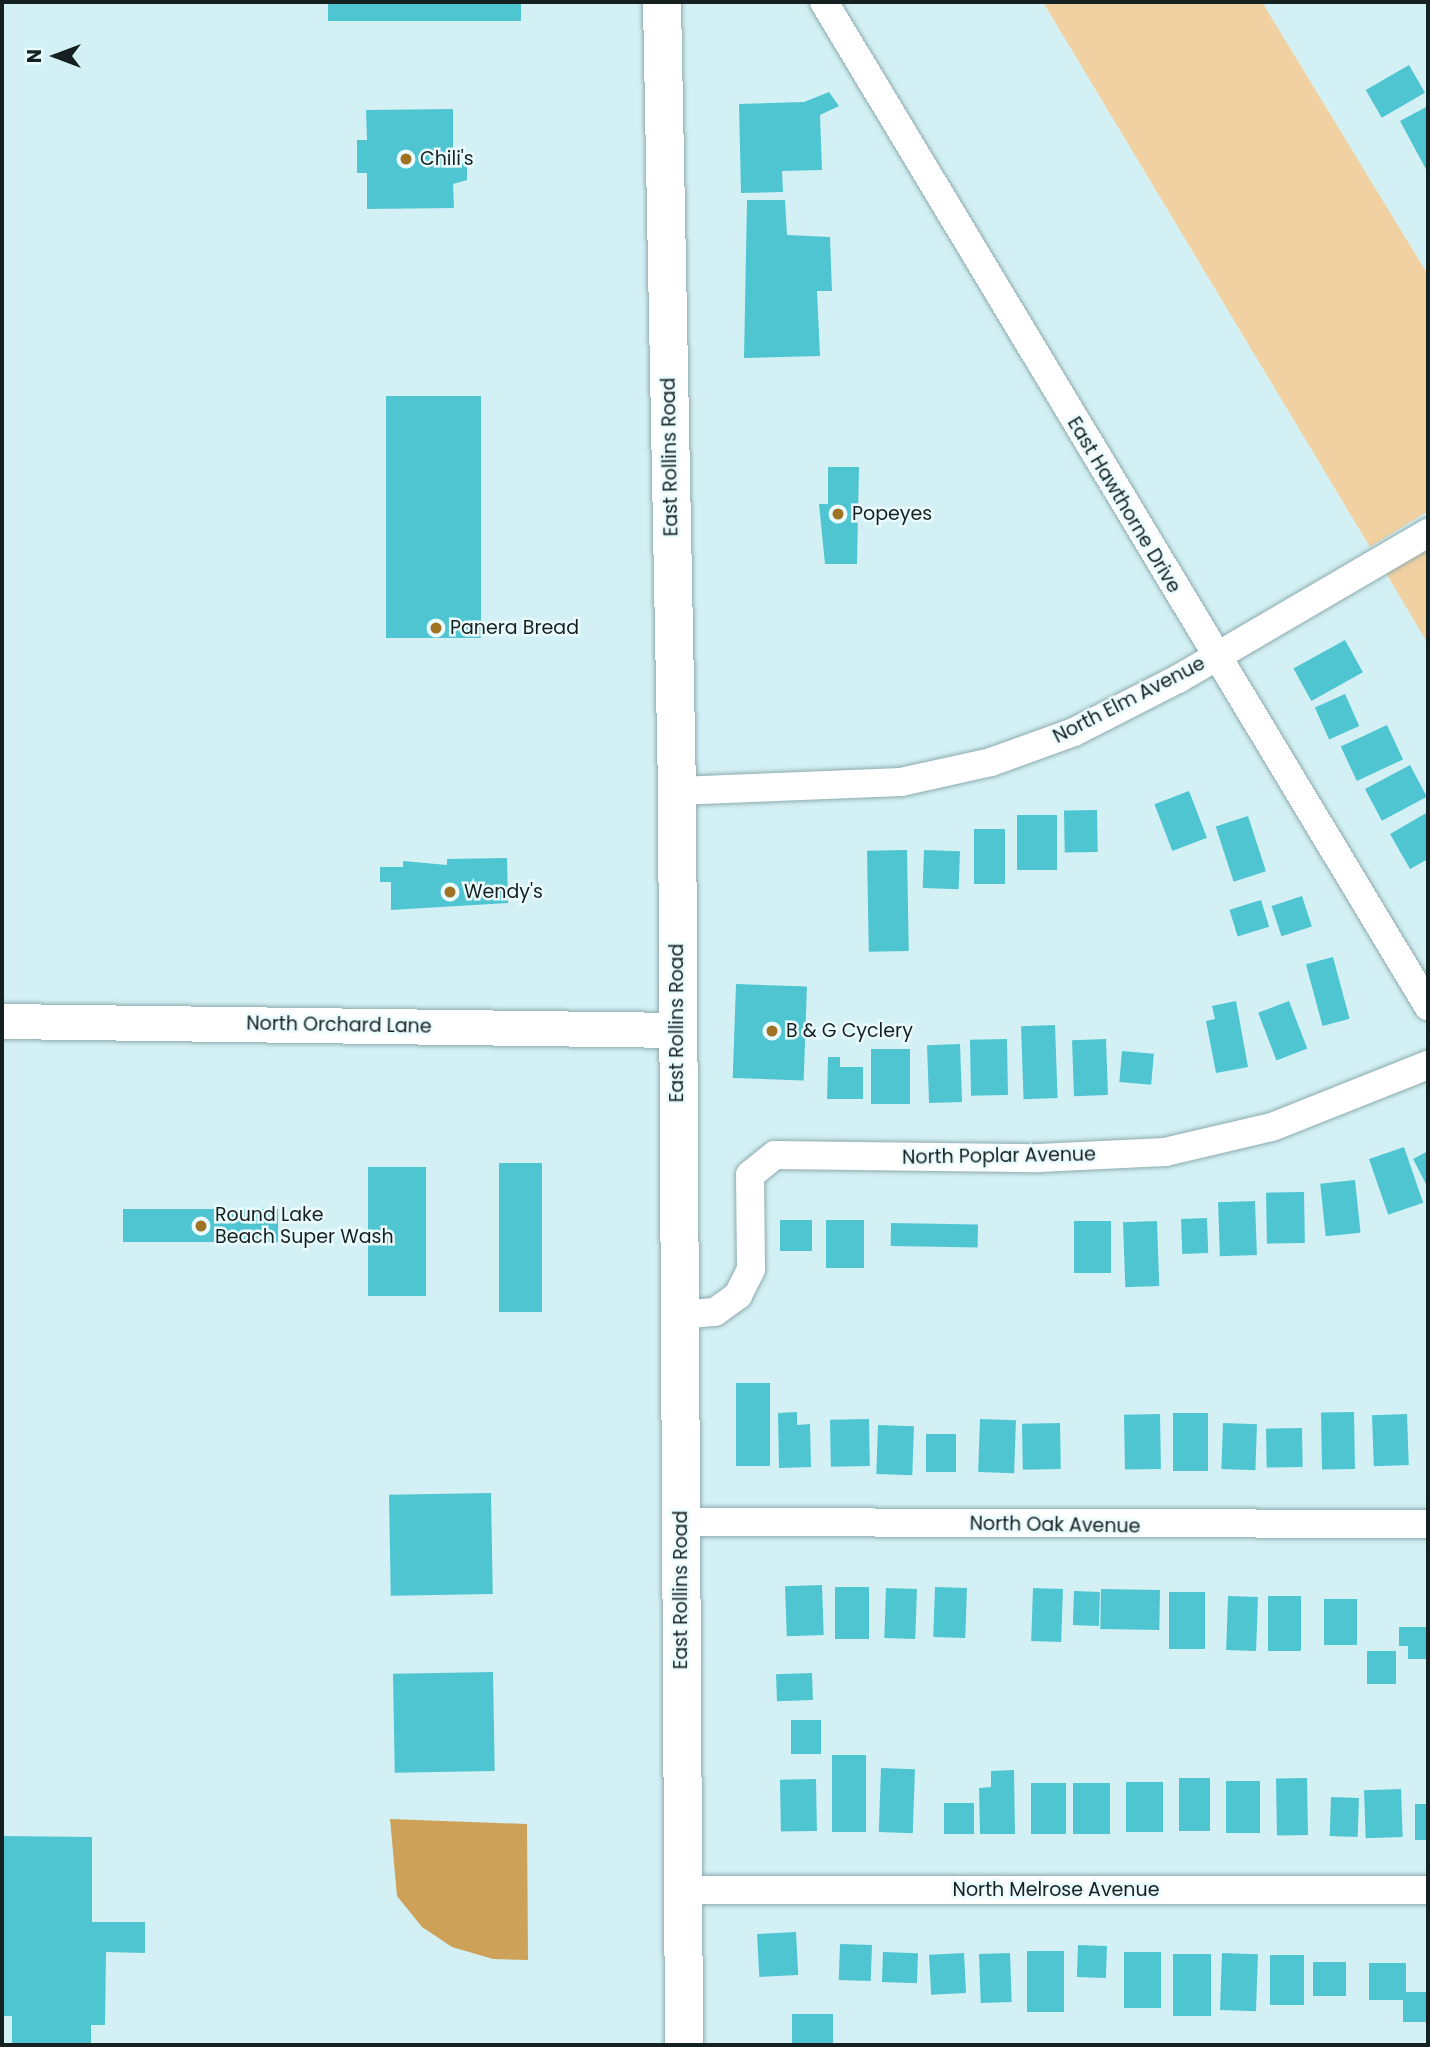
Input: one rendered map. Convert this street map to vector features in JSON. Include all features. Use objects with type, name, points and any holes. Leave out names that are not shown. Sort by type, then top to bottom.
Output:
[{"type":"main road","name":"East Rollins Road","points":[[662,2],[677,792],[684,2045]]},
{"type":"street","name":"East Hawthorne Drive","points":[[824,2],[1428,1006]]},
{"type":"street","name":"North Elm Avenue","points":[[677,792],[901,782],[991,762],[1074,732],[1216,656],[1428,533]]},
{"type":"street","name":"North Orchard Lane","points":[[2,1021],[677,1030]]},
{"type":"street","name":"North Poplar Avenue","points":[[679,1315],[715,1312],[738,1294],[751,1269],[750,1175],[775,1155],[1039,1158],[1165,1152],[1272,1127],[1428,1065]]},
{"type":"street","name":"North Oak Avenue","points":[[681,1522],[1428,1524]]},
{"type":"street","name":"North Melrose Avenue","points":[[684,1890],[1428,1890]]},
{"type":"shaded area","points":[[1043,2],[1262,2],[1428,275],[1428,511],[1370,547]]},
{"type":"shaded area","points":[[1428,548],[1428,644],[1386,573]]},
{"type":"shaded area","points":[[390,1819],[527,1824],[528,1960],[493,1959],[452,1947],[422,1927],[397,1896]]},
{"type":"building","points":[[328,2],[521,2],[521,21],[328,21]]},
{"type":"building","points":[[1409,65],[1425,93],[1382,118],[1366,90]]},
{"type":"building","points":[[829,92],[839,106],[820,115],[822,170],[782,171],[783,192],[741,193],[739,104],[804,102]]},
{"type":"building","points":[[1428,106],[1428,173],[1400,121]]},
{"type":"building","name":"Chili's","points":[[453,109],[453,157],[467,161],[467,180],[453,184],[454,208],[367,209],[367,173],[357,173],[357,140],[367,140],[366,110]]},
{"type":"building","points":[[747,200],[785,200],[787,235],[830,237],[832,291],[817,291],[820,356],[744,358]]},
{"type":"building","points":[[386,396],[481,396],[481,638],[386,638]]},
{"type":"building","name":"Popeyes","points":[[828,467],[859,467],[857,564],[825,564],[819,504],[828,504]]},
{"type":"building","points":[[1345,640],[1363,672],[1311,701],[1293,669]]},
{"type":"building","points":[[1345,694],[1359,726],[1329,739],[1315,707]]},
{"type":"building","points":[[1387,725],[1403,759],[1357,781],[1341,747]]},
{"type":"building","points":[[1410,765],[1427,797],[1382,821],[1365,789]]},
{"type":"building","points":[[1189,791],[1207,838],[1172,851],[1154,804]]},
{"type":"building","points":[[1097,810],[1098,852],[1065,853],[1064,811]]},
{"type":"building","points":[[1428,812],[1428,859],[1410,869],[1390,834]]},
{"type":"building","points":[[1017,815],[1057,815],[1057,870],[1017,870]]},
{"type":"building","points":[[1248,816],[1266,871],[1234,882],[1216,827]]},
{"type":"building","points":[[974,829],[1005,829],[1005,884],[974,884]]},
{"type":"building","points":[[907,850],[909,951],[869,952],[867,851]]},
{"type":"building","points":[[924,850],[960,851],[959,889],[923,888]]},
{"type":"building","name":"Wendy's","points":[[507,858],[508,903],[391,910],[391,882],[380,882],[380,867],[403,867],[403,861],[447,865],[447,859]]},
{"type":"building","points":[[1302,896],[1312,926],[1281,936],[1272,906]]},
{"type":"building","points":[[1261,900],[1269,927],[1238,936],[1229,910]]},
{"type":"building","points":[[1333,957],[1350,1019],[1323,1026],[1306,964]]},
{"type":"building","name":"B & G Cyclery","points":[[736,984],[807,986],[804,1080],[733,1078]]},
{"type":"building","points":[[1236,1001],[1248,1067],[1216,1073],[1206,1021],[1215,1019],[1212,1006]]},
{"type":"building","points":[[1289,1001],[1307,1049],[1276,1060],[1258,1013]]},
{"type":"building","points":[[1055,1025],[1058,1098],[1024,1099],[1021,1026]]},
{"type":"building","points":[[1007,1039],[1008,1095],[971,1096],[970,1040]]},
{"type":"building","points":[[1106,1039],[1108,1095],[1074,1096],[1072,1040]]},
{"type":"building","points":[[960,1044],[962,1102],[929,1103],[927,1045]]},
{"type":"building","points":[[871,1049],[910,1049],[910,1104],[871,1104]]},
{"type":"building","points":[[1122,1051],[1154,1054],[1151,1085],[1119,1082]]},
{"type":"building","points":[[828,1057],[840,1057],[840,1067],[863,1067],[863,1099],[827,1099]]},
{"type":"building","points":[[1404,1147],[1423,1203],[1388,1215],[1369,1159]]},
{"type":"building","points":[[1428,1151],[1428,1188],[1413,1159]]},
{"type":"building","points":[[499,1163],[542,1163],[542,1312],[499,1312]]},
{"type":"building","points":[[368,1167],[426,1167],[426,1296],[368,1296]]},
{"type":"building","points":[[1355,1180],[1361,1233],[1326,1236],[1320,1184]]},
{"type":"building","points":[[1304,1192],[1305,1243],[1267,1244],[1266,1193]]},
{"type":"building","points":[[1255,1201],[1257,1255],[1220,1256],[1218,1202]]},
{"type":"building","name":"Round Lake Beach Super Wash","points":[[123,1209],[278,1209],[278,1242],[123,1242]]},
{"type":"building","points":[[1207,1218],[1208,1253],[1182,1254],[1181,1219]]},
{"type":"building","points":[[780,1220],[812,1220],[812,1251],[780,1251]]},
{"type":"building","points":[[826,1220],[864,1220],[864,1268],[826,1268]]},
{"type":"building","points":[[1074,1221],[1111,1221],[1111,1273],[1074,1273]]},
{"type":"building","points":[[1157,1221],[1159,1286],[1125,1287],[1123,1222]]},
{"type":"building","points":[[891,1223],[978,1225],[978,1248],[891,1246]]},
{"type":"building","points":[[736,1383],[770,1383],[770,1466],[736,1466]]},
{"type":"building","points":[[797,1412],[797,1425],[810,1424],[811,1467],[779,1468],[778,1413]]},
{"type":"building","points":[[1354,1412],[1355,1469],[1322,1470],[1321,1413]]},
{"type":"building","points":[[1173,1413],[1208,1413],[1208,1471],[1173,1471]]},
{"type":"building","points":[[1160,1414],[1161,1469],[1125,1470],[1124,1415]]},
{"type":"building","points":[[1407,1414],[1409,1465],[1374,1466],[1372,1415]]},
{"type":"building","points":[[869,1419],[870,1466],[831,1467],[830,1420]]},
{"type":"building","points":[[980,1419],[1016,1420],[1014,1473],[978,1472]]},
{"type":"building","points":[[1060,1423],[1061,1469],[1023,1470],[1022,1424]]},
{"type":"building","points":[[1223,1423],[1257,1424],[1255,1470],[1221,1469]]},
{"type":"building","points":[[878,1425],[914,1426],[912,1475],[876,1474]]},
{"type":"building","points":[[1302,1428],[1303,1467],[1267,1468],[1266,1429]]},
{"type":"building","points":[[926,1434],[956,1434],[956,1472],[926,1472]]},
{"type":"building","points":[[491,1493],[493,1594],[391,1596],[389,1495]]},
{"type":"building","points":[[822,1585],[824,1635],[787,1636],[785,1586]]},
{"type":"building","points":[[835,1587],[869,1587],[869,1639],[835,1639]]},
{"type":"building","points":[[935,1587],[967,1588],[965,1638],[933,1637]]},
{"type":"building","points":[[886,1588],[917,1589],[915,1639],[884,1638]]},
{"type":"building","points":[[1033,1588],[1063,1589],[1061,1642],[1031,1641]]},
{"type":"building","points":[[1101,1589],[1160,1590],[1159,1630],[1100,1629]]},
{"type":"building","points":[[1074,1591],[1100,1592],[1099,1626],[1073,1625]]},
{"type":"building","points":[[1169,1592],[1205,1592],[1205,1649],[1169,1649]]},
{"type":"building","points":[[1228,1596],[1258,1597],[1256,1651],[1226,1650]]},
{"type":"building","points":[[1268,1596],[1301,1596],[1301,1651],[1268,1651]]},
{"type":"building","points":[[1324,1599],[1357,1599],[1357,1645],[1324,1645]]},
{"type":"building","points":[[1399,1627],[1428,1627],[1428,1659],[1408,1659],[1408,1646],[1399,1646]]},
{"type":"building","points":[[1367,1651],[1396,1651],[1396,1684],[1367,1684]]},
{"type":"building","points":[[493,1672],[495,1771],[395,1773],[393,1674]]},
{"type":"building","points":[[812,1673],[813,1700],[777,1701],[776,1674]]},
{"type":"building","points":[[791,1720],[821,1720],[821,1754],[791,1754]]},
{"type":"building","points":[[832,1755],[866,1755],[866,1832],[832,1832]]},
{"type":"building","points":[[881,1768],[915,1769],[913,1833],[879,1832]]},
{"type":"building","points":[[1014,1770],[1015,1834],[980,1834],[979,1788],[991,1787],[991,1771]]},
{"type":"building","points":[[1179,1778],[1210,1778],[1210,1831],[1179,1831]]},
{"type":"building","points":[[1307,1778],[1308,1835],[1277,1836],[1276,1779]]},
{"type":"building","points":[[816,1779],[817,1831],[781,1832],[780,1780]]},
{"type":"building","points":[[1226,1781],[1260,1781],[1260,1833],[1226,1833]]},
{"type":"building","points":[[1126,1782],[1163,1782],[1163,1832],[1126,1832]]},
{"type":"building","points":[[1031,1783],[1066,1783],[1066,1834],[1031,1834]]},
{"type":"building","points":[[1073,1783],[1110,1783],[1110,1834],[1073,1834]]},
{"type":"building","points":[[1401,1789],[1403,1837],[1366,1838],[1364,1790]]},
{"type":"building","points":[[1331,1797],[1359,1798],[1358,1837],[1330,1836]]},
{"type":"building","points":[[944,1803],[974,1803],[974,1834],[944,1834]]},
{"type":"building","points":[[1415,1804],[1428,1804],[1428,1840],[1415,1840]]},
{"type":"building","points":[[2,1836],[92,1837],[92,1922],[145,1922],[145,1953],[106,1952],[105,2025],[91,2025],[91,2045],[12,2045],[12,2016],[2,2016]]},
{"type":"building","points":[[796,1932],[798,1975],[759,1977],[757,1934]]},
{"type":"building","points":[[840,1944],[872,1945],[871,1981],[839,1980]]},
{"type":"building","points":[[1078,1945],[1107,1946],[1106,1978],[1077,1977]]},
{"type":"building","points":[[1027,1951],[1064,1951],[1064,2012],[1027,2012]]},
{"type":"building","points":[[883,1952],[918,1953],[917,1983],[882,1982]]},
{"type":"building","points":[[1124,1952],[1161,1952],[1161,2008],[1124,2008]]},
{"type":"building","points":[[964,1953],[966,1993],[931,1995],[929,1955]]},
{"type":"building","points":[[1010,1953],[1012,2002],[981,2003],[979,1954]]},
{"type":"building","points":[[1222,1953],[1258,1954],[1256,2011],[1220,2010]]},
{"type":"building","points":[[1173,1954],[1211,1954],[1211,2016],[1173,2016]]},
{"type":"building","points":[[1270,1955],[1304,1955],[1304,2005],[1270,2005]]},
{"type":"building","points":[[1313,1962],[1346,1962],[1346,1996],[1313,1996]]},
{"type":"building","points":[[1369,1963],[1406,1963],[1406,1992],[1428,1992],[1428,2022],[1403,2022],[1403,2000],[1369,2000]]},
{"type":"building","points":[[792,2014],[833,2014],[833,2045],[792,2045]]},
{"type":"place","name":"Chili's","points":[[406,159]]},
{"type":"place","name":"Popeyes","points":[[838,514]]},
{"type":"place","name":"Panera Bread","points":[[436,628]]},
{"type":"place","name":"Wendy's","points":[[450,892]]},
{"type":"place","name":"B & G Cyclery","points":[[772,1031]]},
{"type":"place","name":"Round Lake Beach Super Wash","points":[[201,1226]]}]
